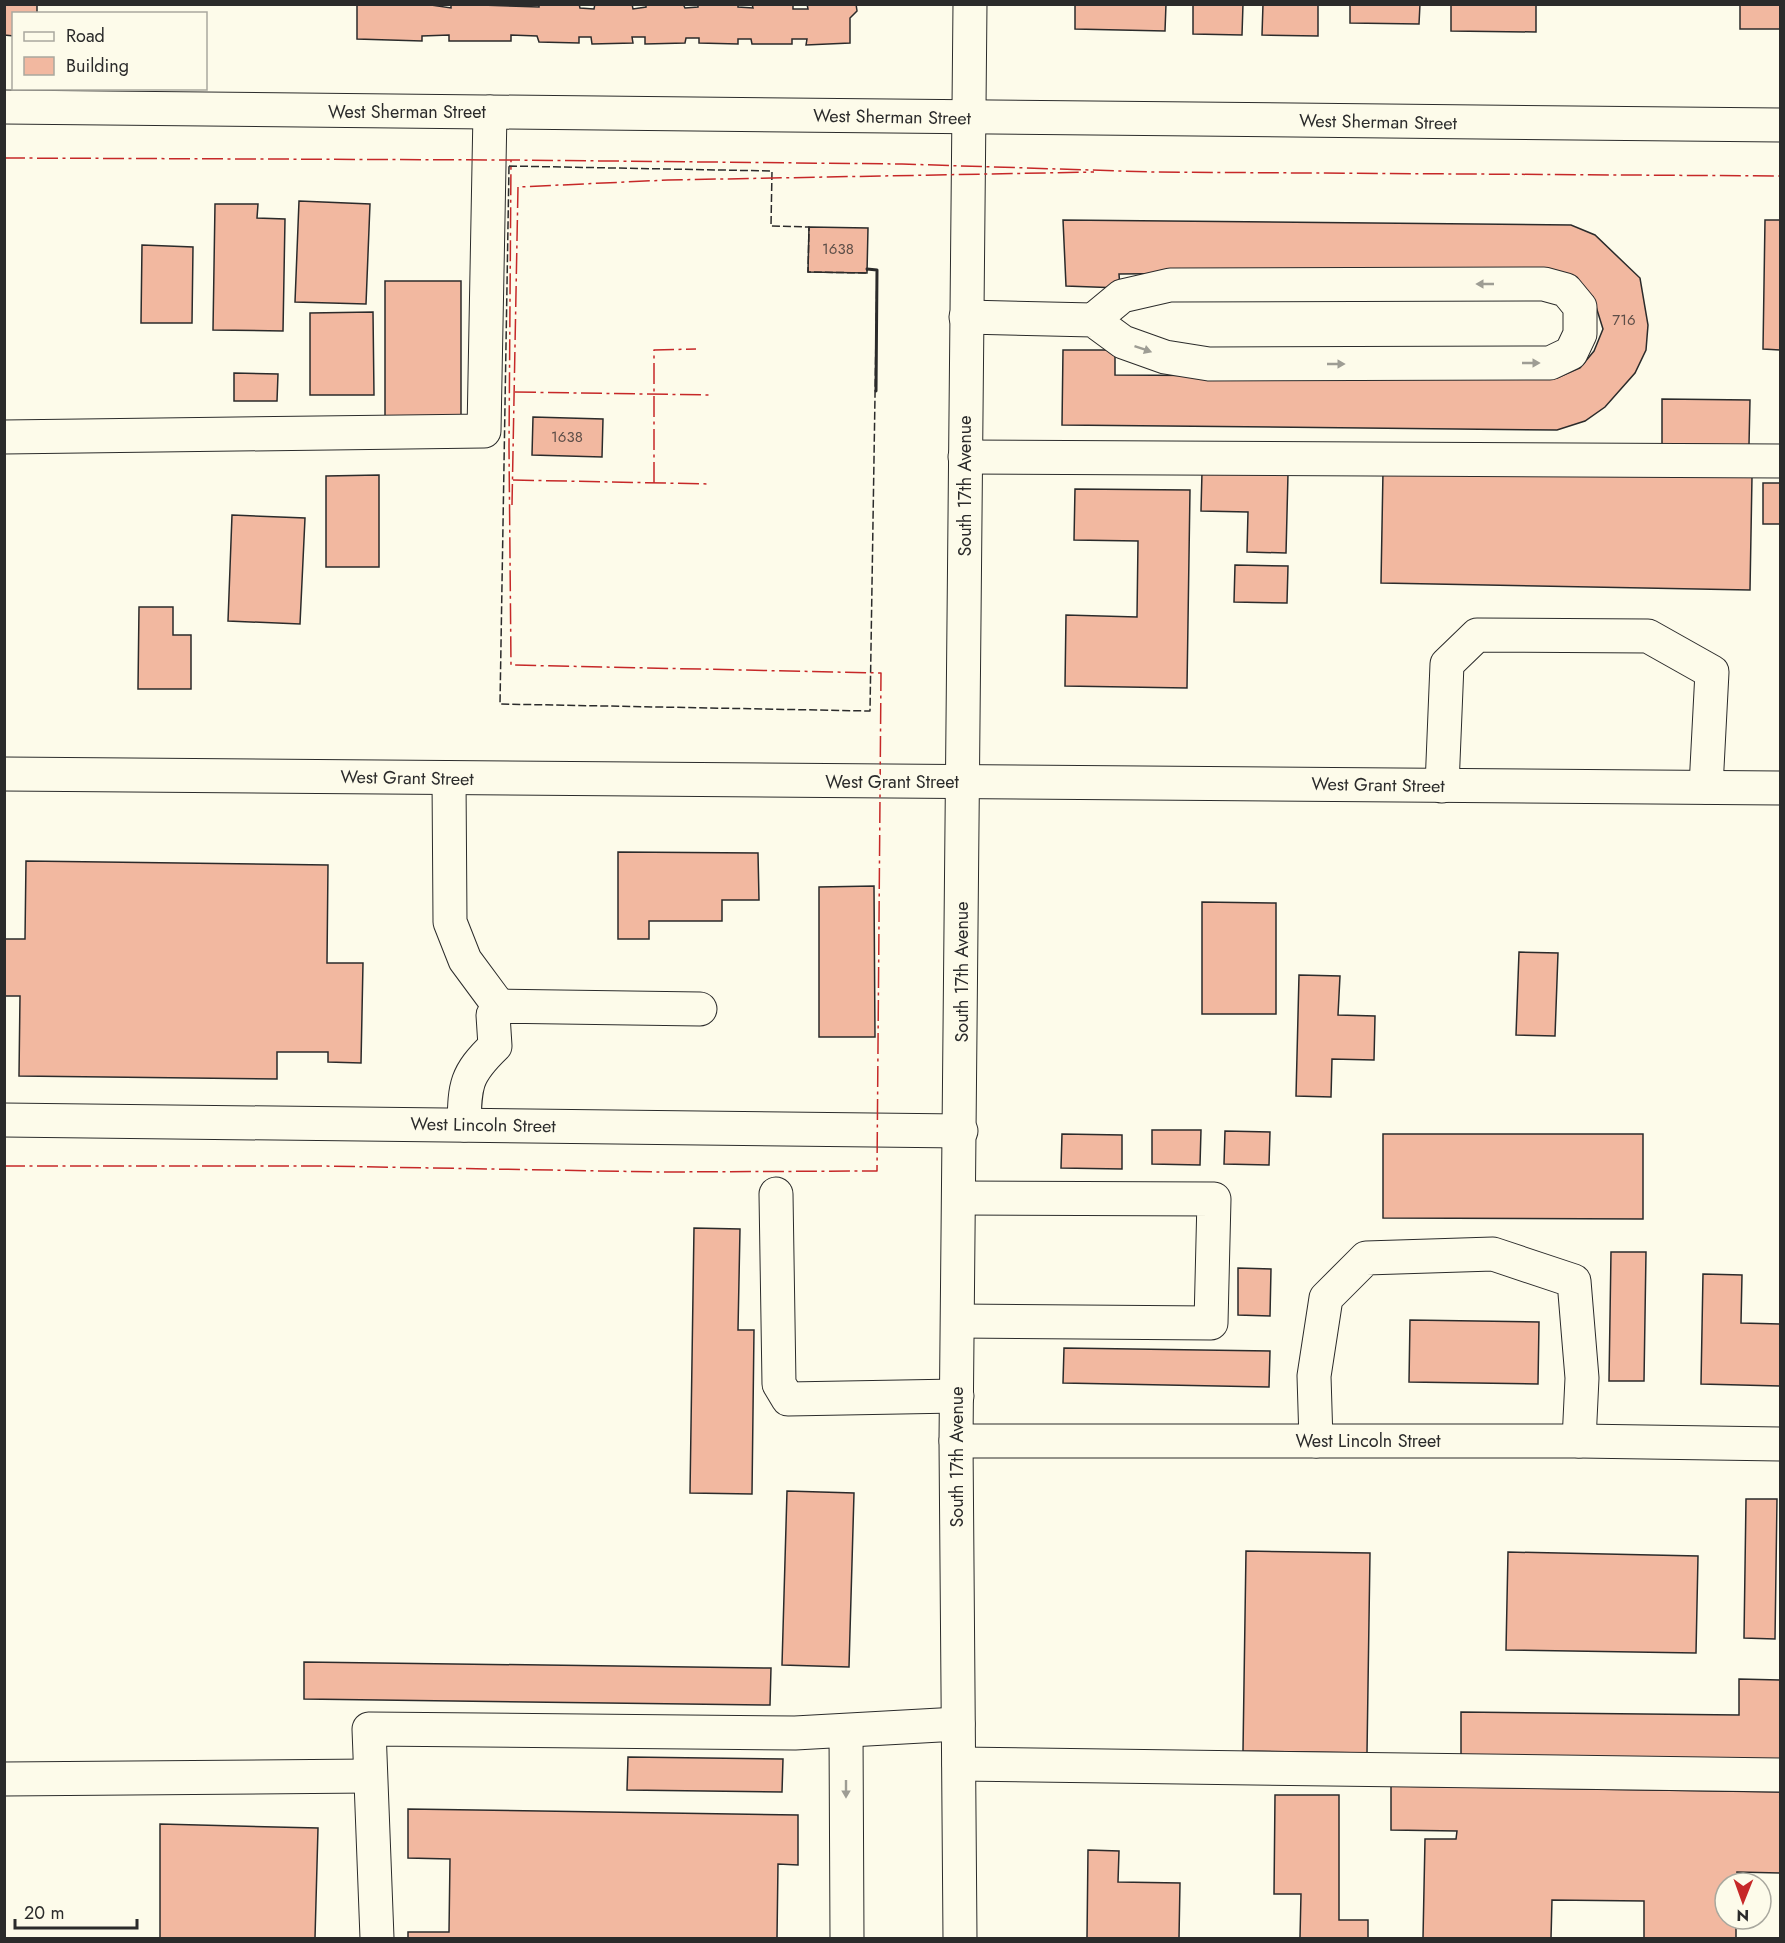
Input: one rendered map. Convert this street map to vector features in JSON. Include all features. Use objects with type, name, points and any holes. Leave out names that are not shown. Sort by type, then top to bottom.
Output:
[{"type":"main road","name":"South 17th Avenue","points":[[960,1938],[956,1441],[961,1131],[970,4]]},
{"type":"main road","name":"West Sherman Street","points":[[4,107],[1780,125]]},
{"type":"main road","points":[[4,437],[484,431],[490,112]]},
{"type":"main road","points":[[966,317],[1093,320],[1123,342],[1165,357],[1209,364],[1550,363],[1571,353],[1580,334],[1580,307],[1566,290],[1544,284],[1170,285],[1122,296],[1093,320]]},
{"type":"main road","points":[[965,457],[1780,461]]},
{"type":"main road","points":[[1442,786],[1447,664],[1478,635],[1648,636],[1712,672],[1706,787]]},
{"type":"main road","name":"West Grant Street","points":[[4,774],[1780,788]]},
{"type":"main road","points":[[449,778],[450,922],[465,960],[499,1006]]},
{"type":"main road","points":[[499,1006],[700,1009]]},
{"type":"main road","points":[[464,1125],[465,1087],[477,1063],[495,1046],[493,1015],[499,1006]]},
{"type":"main road","name":"West Lincoln Street","points":[[4,1120],[961,1131]]},
{"type":"main road","points":[[776,1194],[779,1384],[788,1399],[957,1396]]},
{"type":"main road","points":[[958,1321],[1211,1323],[1214,1199],[960,1198]]},
{"type":"main road","points":[[1316,1441],[1314,1376],[1326,1298],[1366,1258],[1493,1254],[1574,1281],[1582,1378],[1580,1441]]},
{"type":"main road","name":"West Lincoln Street","points":[[956,1441],[1580,1441],[1780,1444]]},
{"type":"main road","points":[[377,1938],[369,1729],[846,1731],[958,1724]]},
{"type":"main road","points":[[846,1731],[847,1938]]},
{"type":"main road","points":[[959,1764],[1780,1774]]},
{"type":"main road","points":[[4,1779],[370,1776]]},
{"type":"building","points":[[4,4],[37,4],[37,12],[12,12],[12,36],[4,35]]},
{"type":"building","points":[[357,4],[424,4],[451,8],[451,4],[539,7],[539,4],[579,4],[580,8],[594,9],[595,4],[632,4],[633,9],[646,7],[646,4],[683,4],[685,8],[698,7],[698,4],[738,4],[738,7],[753,8],[752,4],[793,4],[793,9],[808,9],[807,4],[856,4],[857,11],[850,18],[850,43],[806,45],[807,39],[792,39],[792,44],[752,44],[751,39],[738,39],[738,44],[699,43],[699,38],[686,38],[685,43],[645,44],[645,37],[632,37],[633,43],[592,44],[591,37],[579,37],[579,43],[539,42],[537,36],[511,35],[511,41],[449,41],[449,35],[422,36],[422,41],[357,39]]},
{"type":"building","points":[[1075,4],[1166,4],[1165,31],[1075,29]]},
{"type":"building","points":[[1193,4],[1243,4],[1242,35],[1193,34]]},
{"type":"building","points":[[1263,4],[1318,4],[1318,36],[1262,35]]},
{"type":"building","points":[[1350,4],[1420,4],[1419,24],[1350,23]]},
{"type":"building","points":[[1451,4],[1536,4],[1536,32],[1451,31]]},
{"type":"building","points":[[1740,4],[1780,4],[1780,29],[1740,29]]},
{"type":"building","points":[[299,201],[370,204],[366,304],[295,302]]},
{"type":"building","points":[[215,204],[258,204],[257,218],[285,219],[283,331],[213,330]]},
{"type":"building","points":[[1063,220],[1571,225],[1595,235],[1640,278],[1648,325],[1646,350],[1635,373],[1605,407],[1585,421],[1557,430],[1062,425],[1063,350],[1115,350],[1115,375],[1557,378],[1580,368],[1594,351],[1603,329],[1593,297],[1578,282],[1545,270],[1119,274],[1120,288],[1066,286]]},
{"type":"building","points":[[1765,220],[1780,220],[1780,350],[1763,349]]},
{"type":"building","points":[[809,227],[868,228],[867,273],[808,272]]},
{"type":"building","points":[[142,245],[193,247],[192,323],[141,323]]},
{"type":"building","points":[[385,281],[461,281],[461,419],[385,419]]},
{"type":"building","points":[[373,312],[374,395],[310,395],[310,313]]},
{"type":"building","points":[[234,373],[278,374],[277,401],[234,401]]},
{"type":"building","points":[[1662,399],[1750,400],[1749,445],[1662,444]]},
{"type":"building","points":[[533,417],[603,419],[602,457],[532,455]]},
{"type":"building","points":[[1383,471],[1752,477],[1750,590],[1381,583]]},
{"type":"building","points":[[1202,472],[1288,474],[1286,553],[1247,552],[1248,512],[1201,511]]},
{"type":"building","points":[[379,475],[379,567],[326,567],[326,476]]},
{"type":"building","points":[[1763,483],[1780,483],[1780,524],[1763,524]]},
{"type":"building","points":[[1075,489],[1190,490],[1187,688],[1065,686],[1066,615],[1137,617],[1138,541],[1074,540]]},
{"type":"building","points":[[232,515],[305,518],[300,624],[228,621]]},
{"type":"building","points":[[1235,565],[1288,566],[1287,603],[1234,602]]},
{"type":"building","points":[[139,607],[173,607],[173,635],[191,635],[191,689],[138,689]]},
{"type":"building","points":[[618,852],[758,853],[759,900],[722,900],[722,921],[649,921],[649,939],[618,939]]},
{"type":"building","points":[[26,861],[328,865],[327,963],[363,963],[361,1063],[328,1062],[328,1052],[277,1052],[277,1079],[19,1076],[20,996],[4,996],[4,939],[25,939]]},
{"type":"building","points":[[874,886],[875,1037],[819,1037],[819,887]]},
{"type":"building","points":[[1202,902],[1276,903],[1276,1014],[1202,1014]]},
{"type":"building","points":[[1519,952],[1558,953],[1555,1036],[1516,1035]]},
{"type":"building","points":[[1299,975],[1340,976],[1338,1015],[1375,1016],[1374,1060],[1332,1059],[1331,1097],[1296,1096]]},
{"type":"building","points":[[1152,1130],[1201,1130],[1200,1165],[1152,1164]]},
{"type":"building","points":[[1225,1131],[1270,1132],[1269,1165],[1224,1164]]},
{"type":"building","points":[[1062,1134],[1122,1135],[1122,1169],[1061,1168]]},
{"type":"building","points":[[1383,1134],[1643,1134],[1643,1219],[1383,1218]]},
{"type":"building","points":[[694,1228],[740,1229],[738,1330],[754,1330],[752,1494],[690,1493]]},
{"type":"building","points":[[1611,1252],[1646,1252],[1644,1381],[1609,1381]]},
{"type":"building","points":[[1238,1268],[1271,1269],[1270,1316],[1238,1315]]},
{"type":"building","points":[[1703,1274],[1742,1275],[1741,1323],[1780,1324],[1780,1386],[1701,1384]]},
{"type":"building","points":[[1410,1320],[1539,1322],[1538,1384],[1409,1382]]},
{"type":"building","points":[[1064,1348],[1270,1351],[1269,1387],[1063,1383]]},
{"type":"building","points":[[787,1491],[854,1493],[849,1667],[782,1665]]},
{"type":"building","points":[[1746,1499],[1777,1499],[1775,1639],[1744,1638]]},
{"type":"building","points":[[1246,1551],[1370,1553],[1367,1753],[1243,1751]]},
{"type":"building","points":[[1508,1552],[1698,1556],[1696,1653],[1506,1650]]},
{"type":"building","points":[[304,1662],[771,1668],[770,1705],[304,1699]]},
{"type":"building","points":[[1739,1679],[1780,1680],[1780,1759],[1461,1755],[1461,1712],[1739,1715]]},
{"type":"building","points":[[628,1757],[783,1759],[782,1792],[627,1790]]},
{"type":"building","points":[[1391,1786],[1780,1792],[1780,1873],[1713,1871],[1713,1931],[1736,1931],[1736,1938],[1644,1938],[1644,1901],[1552,1900],[1551,1938],[1423,1938],[1425,1839],[1456,1839],[1457,1831],[1391,1830]]},
{"type":"building","points":[[1275,1795],[1339,1795],[1339,1920],[1368,1920],[1368,1938],[1300,1938],[1301,1894],[1274,1894]]},
{"type":"building","points":[[408,1809],[798,1815],[798,1865],[778,1864],[777,1938],[408,1938],[408,1932],[449,1932],[450,1859],[408,1858]]},
{"type":"building","points":[[160,1824],[318,1828],[315,1938],[160,1938]]},
{"type":"building","points":[[1088,1850],[1119,1851],[1118,1882],[1180,1883],[1179,1938],[1087,1938]]},
{"type":"fence","points":[[509,166],[772,171],[771,226],[809,227],[808,272],[867,273],[867,269],[877,270],[870,711],[500,704],[509,166]]},
{"type":"wall","points":[[867,269],[877,270],[876,391]]},
{"type":"power","points":[[4,158],[511,160],[902,164],[1152,172],[1780,176]]},
{"type":"power","points":[[4,1166],[320,1166],[660,1172],[877,1171],[881,673],[511,665],[509,447],[511,160]]},
{"type":"power","points":[[512,505],[518,187],[668,180],[1094,172]]},
{"type":"power","points":[[654,483],[654,350],[696,349]]},
{"type":"power","points":[[515,392],[713,395]]},
{"type":"power","points":[[513,480],[711,484]]}]
